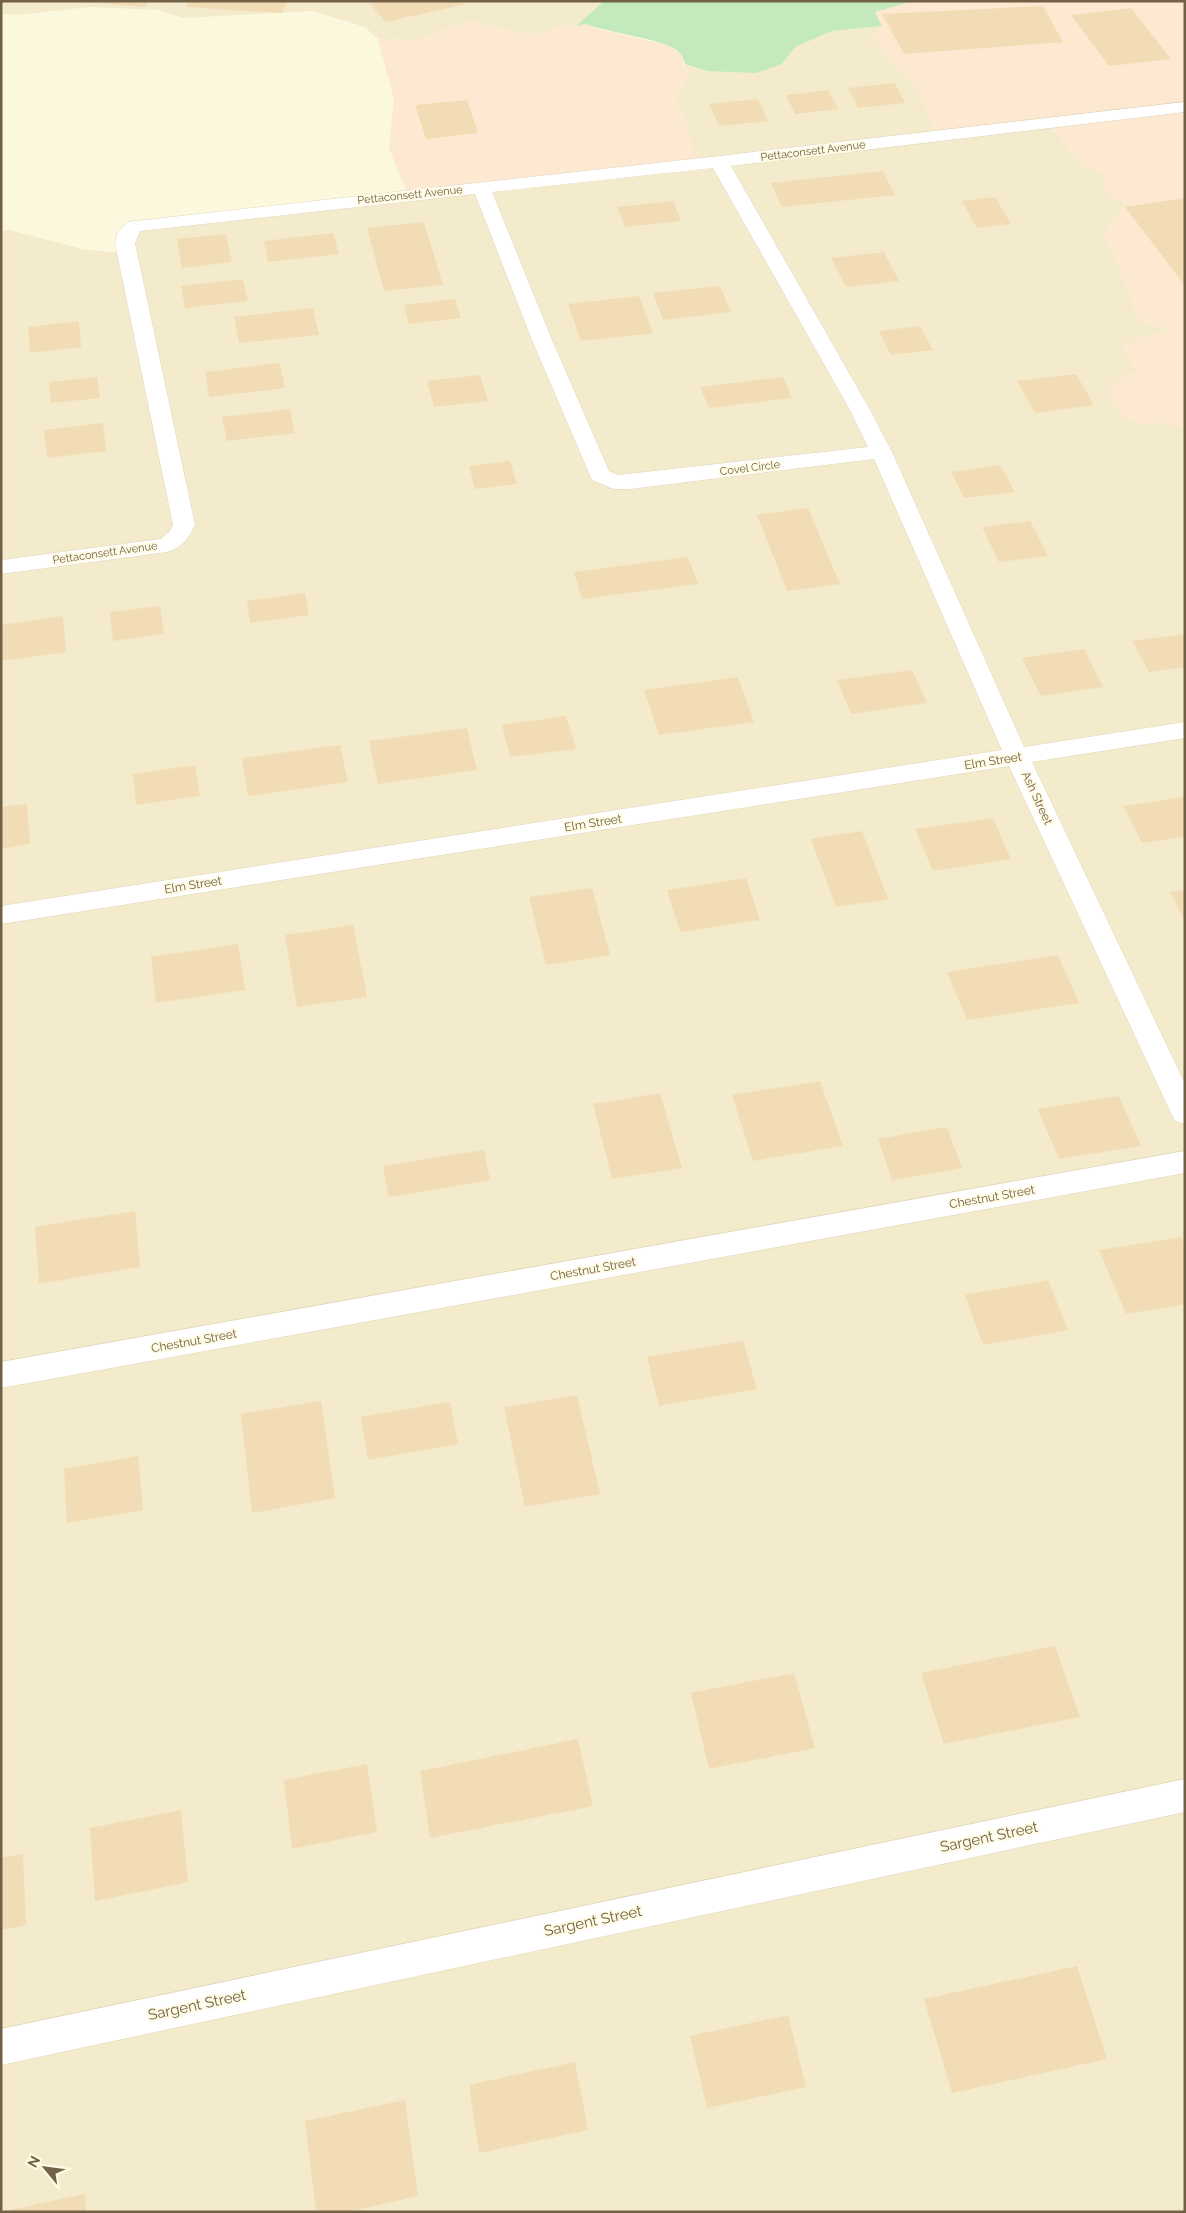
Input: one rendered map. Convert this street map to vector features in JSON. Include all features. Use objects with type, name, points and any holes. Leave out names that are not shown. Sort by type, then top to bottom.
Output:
[{"type":"street","name":"Pettaconsett Avenue","points":[[1,567],[167,544],[180,535],[184,525],[125,243],[127,234],[134,226],[720,162],[1185,107]]},
{"type":"street","points":[[720,162],[860,410],[881,452]]},
{"type":"street","name":"Covel Circle","points":[[481,187],[542,340],[600,475],[614,482],[630,482],[881,452]]},
{"type":"street","name":"Ash Street","points":[[881,452],[1017,757],[1185,1114]]},
{"type":"street","name":"Elm Street","points":[[1,915],[1185,730]]},
{"type":"street","name":"Chestnut Street","points":[[1,1375],[1185,1162]]},
{"type":"street","name":"Sargent Street","points":[[1,2047],[1185,1795]]},
{"type":"shaded area","points":[[1,1],[604,1],[576,26],[559,26],[543,35],[525,34],[468,21],[419,40],[378,39],[365,27],[312,11],[183,18],[159,10],[89,7],[18,15],[1,14]]},
{"type":"shaded area","points":[[913,1],[1185,1],[1185,428],[1166,423],[1144,425],[1122,416],[1106,390],[1118,379],[1138,372],[1123,349],[1135,339],[1169,331],[1139,320],[1111,247],[1103,236],[1125,203],[1107,196],[1102,186],[1104,174],[1084,166],[1046,122],[938,135],[919,91],[873,39],[882,26],[875,12]]},
{"type":"shaded area","points":[[468,21],[525,34],[543,35],[559,26],[576,26],[585,23],[598,29],[667,45],[680,53],[689,77],[674,98],[687,124],[696,159],[407,193],[389,148],[394,100],[378,39],[419,40]]},
{"type":"shaded area","points":[[882,26],[873,39],[919,91],[933,127],[1046,122],[1083,165],[1105,174],[1103,186],[1125,203],[1103,236],[1111,247],[1139,320],[1169,331],[1135,339],[1123,349],[1138,372],[1118,379],[1144,425],[1166,423],[1185,428],[1185,2212],[1,2212],[1,231],[10,230],[82,249],[122,253],[124,233],[383,197],[687,124],[674,98],[689,77],[685,64],[707,71],[782,64],[795,47],[832,31]]},
{"type":"green space","points":[[604,1],[913,1],[875,12],[882,26],[832,31],[795,47],[782,64],[756,73],[707,71],[685,64],[680,53],[663,44],[586,24],[576,26]]},
{"type":"building","points":[[75,1],[148,1],[145,7]]},
{"type":"building","points":[[189,1],[287,1],[282,13],[186,7]]},
{"type":"building","points":[[380,1],[463,1],[466,4],[386,22],[370,4]]},
{"type":"building","points":[[1043,6],[1063,42],[904,54],[882,14]]},
{"type":"building","points":[[1131,8],[1171,59],[1109,66],[1071,15]]},
{"type":"building","points":[[895,83],[905,103],[858,108],[848,88]]},
{"type":"building","points":[[828,90],[838,109],[795,114],[786,95]]},
{"type":"building","points":[[758,99],[768,121],[719,126],[709,104]]},
{"type":"building","points":[[467,100],[478,133],[426,139],[415,105]]},
{"type":"building","points":[[883,171],[895,195],[782,207],[771,183]]},
{"type":"building","points":[[995,197],[1011,224],[977,228],[962,201]]},
{"type":"building","points":[[1185,198],[1185,286],[1125,207]]},
{"type":"building","points":[[673,201],[681,221],[625,227],[617,207]]},
{"type":"building","points":[[424,222],[443,285],[384,291],[367,228]]},
{"type":"building","points":[[333,233],[339,254],[268,262],[264,241]]},
{"type":"building","points":[[226,234],[232,262],[182,268],[177,239]]},
{"type":"building","points":[[884,252],[899,281],[846,287],[831,258]]},
{"type":"building","points":[[243,279],[248,301],[185,308],[181,286]]},
{"type":"building","points":[[720,286],[731,312],[663,320],[653,293]]},
{"type":"building","points":[[639,296],[653,333],[581,341],[568,304]]},
{"type":"building","points":[[455,299],[461,318],[409,324],[404,305]]},
{"type":"building","points":[[313,308],[319,335],[239,343],[234,317]]},
{"type":"building","points":[[79,321],[81,347],[30,353],[28,327]]},
{"type":"building","points":[[920,326],[933,350],[891,355],[879,331]]},
{"type":"building","points":[[280,363],[285,388],[209,397],[205,372]]},
{"type":"building","points":[[1076,374],[1094,405],[1035,413],[1017,381]]},
{"type":"building","points":[[480,375],[488,401],[434,407],[427,381]]},
{"type":"building","points":[[97,377],[100,398],[51,403],[49,382]]},
{"type":"building","points":[[783,377],[792,398],[709,408],[700,387]]},
{"type":"building","points":[[290,409],[295,433],[227,441],[222,417]]},
{"type":"building","points":[[103,423],[106,451],[47,458],[44,430]]},
{"type":"building","points":[[510,461],[517,484],[475,489],[469,466]]},
{"type":"building","points":[[1000,465],[1015,492],[964,498],[951,472]]},
{"type":"building","points":[[808,508],[840,584],[787,591],[757,515]]},
{"type":"building","points":[[1030,521],[1048,556],[999,562],[982,527]]},
{"type":"building","points":[[688,557],[698,584],[582,599],[574,572]]},
{"type":"building","points":[[305,593],[309,615],[250,623],[247,601]]},
{"type":"building","points":[[160,606],[164,634],[113,641],[110,612]]},
{"type":"building","points":[[63,616],[66,652],[1,661],[1,625]]},
{"type":"building","points":[[1185,634],[1185,667],[1149,672],[1132,641]]},
{"type":"building","points":[[1084,649],[1103,687],[1041,696],[1022,658]]},
{"type":"building","points":[[912,670],[927,703],[851,714],[837,680]]},
{"type":"building","points":[[738,677],[754,722],[659,735],[644,690]]},
{"type":"building","points":[[566,716],[576,749],[510,757],[502,725]]},
{"type":"building","points":[[467,728],[477,770],[378,784],[369,741]]},
{"type":"building","points":[[340,745],[348,782],[248,796],[242,758]]},
{"type":"building","points":[[195,765],[200,796],[136,805],[133,774]]},
{"type":"building","points":[[1185,797],[1185,837],[1142,843],[1123,806]]},
{"type":"building","points":[[27,804],[30,844],[1,849],[1,807]]},
{"type":"building","points":[[993,818],[1011,859],[933,871],[915,829]]},
{"type":"building","points":[[862,831],[888,899],[836,907],[811,839]]},
{"type":"building","points":[[746,878],[760,920],[680,932],[667,890]]},
{"type":"building","points":[[592,888],[610,955],[546,965],[529,897]]},
{"type":"building","points":[[1185,890],[1185,922],[1170,892]]},
{"type":"building","points":[[353,925],[367,997],[297,1007],[285,935]]},
{"type":"building","points":[[238,944],[245,990],[156,1003],[151,957]]},
{"type":"building","points":[[1058,955],[1079,1003],[967,1020],[947,972]]},
{"type":"building","points":[[820,1081],[843,1146],[753,1161],[732,1095]]},
{"type":"building","points":[[660,1093],[682,1168],[612,1179],[593,1104]]},
{"type":"building","points":[[1119,1096],[1141,1146],[1059,1159],[1038,1109]]},
{"type":"building","points":[[947,1127],[962,1168],[892,1180],[878,1139]]},
{"type":"building","points":[[484,1150],[490,1180],[389,1197],[383,1166]]},
{"type":"building","points":[[135,1211],[140,1267],[39,1284],[35,1227]]},
{"type":"building","points":[[1181,1237],[1185,1246],[1185,1304],[1126,1314],[1099,1250]]},
{"type":"building","points":[[1048,1280],[1068,1330],[983,1345],[965,1295]]},
{"type":"building","points":[[743,1341],[757,1389],[659,1406],[647,1357]]},
{"type":"building","points":[[577,1395],[600,1494],[525,1507],[504,1407]]},
{"type":"building","points":[[321,1401],[335,1498],[252,1513],[241,1414]]},
{"type":"building","points":[[450,1402],[458,1444],[368,1460],[361,1417]]},
{"type":"building","points":[[138,1456],[143,1510],[67,1523],[64,1469]]},
{"type":"building","points":[[1055,1646],[1080,1717],[944,1744],[921,1673]]},
{"type":"building","points":[[794,1673],[815,1748],[709,1769],[691,1693]]},
{"type":"building","points":[[578,1739],[593,1806],[430,1838],[420,1771]]},
{"type":"building","points":[[367,1764],[377,1832],[292,1849],[284,1780]]},
{"type":"building","points":[[181,1810],[188,1882],[95,1901],[90,1828]]},
{"type":"building","points":[[23,1854],[26,1925],[1,1930],[1,1858]]},
{"type":"building","points":[[1077,1966],[1107,2059],[952,2093],[924,1999]]},
{"type":"building","points":[[788,2015],[806,2087],[707,2108],[690,2036]]},
{"type":"building","points":[[575,2062],[588,2130],[479,2153],[469,2085]]},
{"type":"building","points":[[405,2100],[418,2196],[348,2212],[316,2212],[305,2121]]},
{"type":"building","points":[[85,2194],[86,2212],[5,2212],[5,2211]]}]
